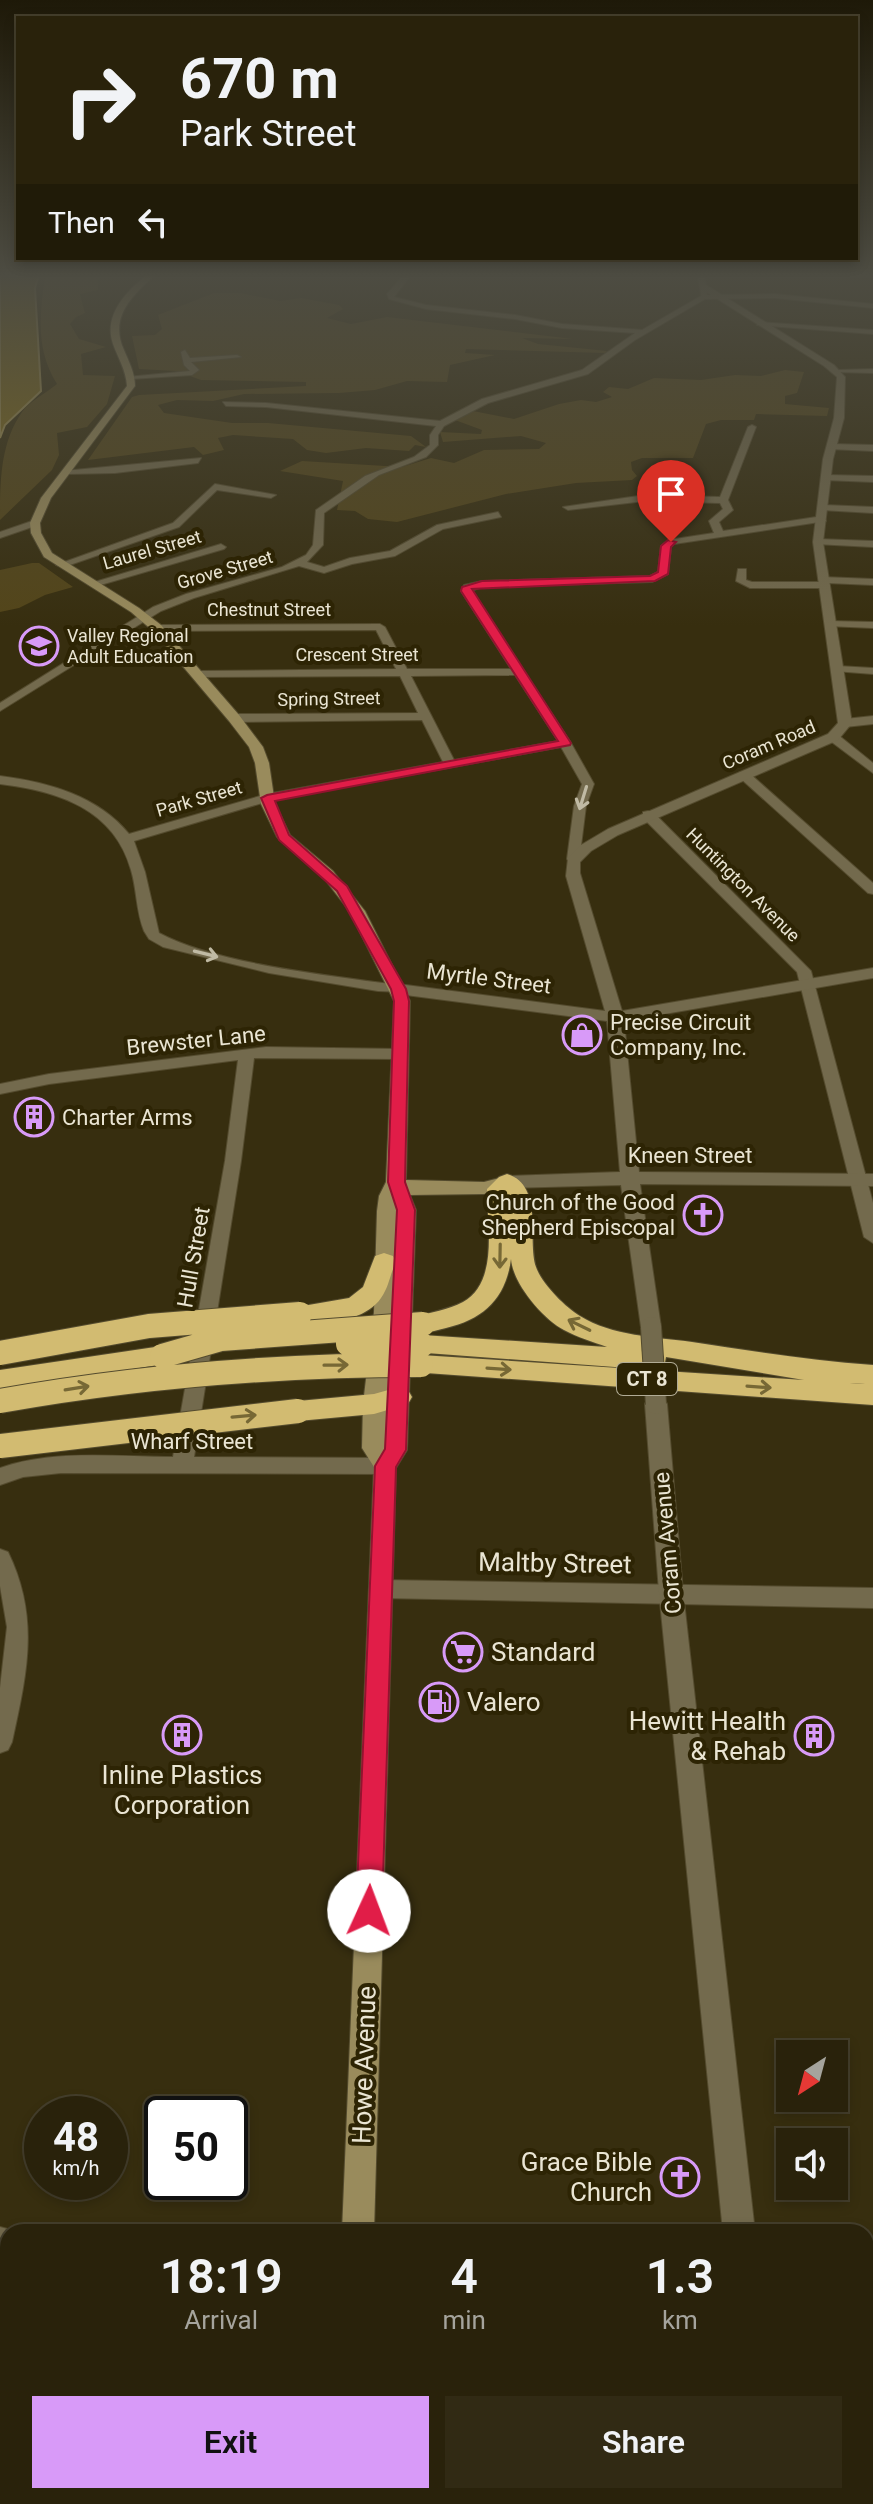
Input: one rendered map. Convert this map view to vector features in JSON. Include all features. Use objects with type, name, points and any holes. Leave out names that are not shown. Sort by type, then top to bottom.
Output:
[{"type":"highway","points":[[422,1345],[492,1289],[500,1268],[499,1189],[507,1182],[518,1197],[524,1268],[543,1297],[571,1323],[614,1340],[820,1371]]},
{"type":"highway","points":[[0,1353],[71,1336],[139,1325],[336,1312],[357,1306],[372,1292],[384,1262]]},
{"type":"highway","name":"CT 8","points":[[0,1380],[162,1356],[306,1345],[422,1345],[873,1375]]},
{"type":"highway","name":"CT 8","points":[[0,1401],[94,1385],[222,1370],[298,1366],[422,1345],[873,1395]]},
{"type":"highway","points":[[0,1446],[386,1401]]},
{"type":"main road","points":[[35,523],[46,498],[127,392]]},
{"type":"main road","name":"Howe Avenue","points":[[35,523],[40,542],[61,565],[157,628],[234,718],[256,747],[267,798],[284,837],[342,889],[398,989],[402,1017],[396,1182],[406,1210],[386,1401],[373,1448],[385,1466],[358,2224]]},
{"type":"main road","name":"Howe Avenue","points":[[386,1401],[384,1262],[389,1196],[396,1182]]},
{"type":"main road","name":"Kneen Street","points":[[396,1182],[402,1188],[411,1189],[484,1188],[507,1182]]},
{"type":"street","points":[[226,404],[266,405],[441,424],[485,401],[517,392]]},
{"type":"street","name":"Coram Road","points":[[574,859],[587,848],[648,815],[833,737],[845,723],[818,542],[842,392]]},
{"type":"street","name":"Grove Street","points":[[0,708],[180,599],[270,575],[299,563],[318,545],[319,512],[378,473],[409,463],[428,452],[434,445],[434,435],[441,424]]},
{"type":"street","points":[[719,533],[714,521],[728,510],[723,500],[752,427]]},
{"type":"street","points":[[832,447],[873,448]]},
{"type":"street","points":[[67,471],[115,470],[198,460]]},
{"type":"street","points":[[827,478],[873,479]]},
{"type":"street","points":[[61,565],[176,525],[215,487],[271,495]]},
{"type":"street","points":[[568,507],[645,498],[723,500]]},
{"type":"street","points":[[574,859],[580,806],[588,784],[565,743],[466,591],[468,587],[495,583],[652,579],[663,574],[666,546],[671,542],[823,514],[873,510]]},
{"type":"street","points":[[299,563],[324,570],[363,558],[392,554],[440,527],[498,515]]},
{"type":"street","points":[[0,535],[35,523]]},
{"type":"street","points":[[818,542],[873,544]]},
{"type":"street","name":"Laurel Street","points":[[93,584],[221,547]]},
{"type":"street","points":[[742,571],[741,581],[750,585],[873,582]]},
{"type":"street","points":[[830,624],[873,625]]},
{"type":"street","name":"Chestnut Street","points":[[157,628],[380,627],[404,673]]},
{"type":"street","points":[[838,669],[873,671]]},
{"type":"street","name":"Crescent Street","points":[[196,674],[519,672]]},
{"type":"street","points":[[404,673],[450,763]]},
{"type":"street","name":"Spring Street","points":[[234,718],[425,716]]},
{"type":"street","points":[[845,723],[873,720]]},
{"type":"street","points":[[833,737],[873,769]]},
{"type":"street","name":"Park Street","points":[[126,839],[267,798],[565,743]]},
{"type":"street","points":[[744,775],[873,890]]},
{"type":"street","name":"Myrtle Street","points":[[0,780],[42,787],[105,817],[126,839],[155,938],[183,949],[231,960],[398,989],[615,1017],[873,973]]},
{"type":"street","name":"Huntington Avenue","points":[[648,815],[804,971],[808,982]]},
{"type":"street","name":"Coram Avenue","points":[[574,859],[572,868],[576,885],[615,1017],[630,1178],[651,1327],[671,1592],[738,2224]]},
{"type":"street","points":[[855,874],[873,869]]},
{"type":"street","points":[[808,982],[866,1180],[873,1237]]},
{"type":"street","name":"Brewster Lane","points":[[0,1089],[49,1079],[266,1052],[399,1054]]},
{"type":"street","name":"Hull Street","points":[[182,1465],[233,1161],[246,1056]]},
{"type":"street","name":"Kneen Street","points":[[507,1182],[630,1178],[866,1180]]},
{"type":"street","name":"Wharf Street","points":[[0,1477],[22,1469],[61,1465],[385,1466]]},
{"type":"street","points":[[0,1558],[8,1574],[19,1618],[17,1663],[0,1742]]},
{"type":"street","name":"Maltby Street","points":[[381,1589],[873,1598]]},
{"type":"shaded area","points":[[0,392],[40,392],[5,425],[0,438]]},
{"type":"shaded area","points":[[46,392],[110,392],[107,404],[87,427],[57,433],[59,455],[52,470],[0,520],[5,450],[15,424],[25,408]]},
{"type":"shaded area","points":[[353,392],[244,394],[213,401],[177,400],[158,405],[164,413],[232,423],[268,423],[411,436],[426,447],[415,445],[409,451],[366,448],[326,453],[307,450],[293,439],[233,435],[218,438],[224,450],[203,455],[194,447],[88,460],[132,397],[139,395]]},
{"type":"shaded area","points":[[603,392],[797,392],[785,396],[785,404],[829,408],[827,416],[756,414],[754,420],[721,420],[706,424],[693,458],[642,458],[631,462],[637,476],[632,480],[576,483],[506,494],[397,522],[368,519],[355,511],[337,510],[343,481],[280,471],[302,461],[402,467],[431,458],[454,463],[484,450],[539,449],[546,443],[521,436],[443,442],[440,432],[481,434],[482,430],[455,420],[473,411],[514,419],[559,404],[581,400],[596,402],[612,397]]},
{"type":"shaded area","points":[[39,563],[73,587],[0,612],[0,570]]},
{"type":"place","name":"Valley Regional Adult Education","points":[[39,646]]},
{"type":"place","name":"Precise Circuit Company, Inc.","points":[[582,1035]]},
{"type":"place","name":"Charter Arms","points":[[34,1117]]},
{"type":"place","name":"Church of the Good Shepherd Episcopal","points":[[703,1215]]},
{"type":"place","name":"Standard","points":[[463,1652]]},
{"type":"place","name":"Valero","points":[[439,1702]]},
{"type":"place","name":"Inline Plastics Corporation","points":[[182,1735]]},
{"type":"place","name":"Hewitt Health & Rehab","points":[[814,1736]]},
{"type":"place","name":"Grace Bible Church","points":[[680,2177]]},
{"type":"route","points":[[369,1911],[385,1466],[396,1450],[406,1210],[396,1182],[402,1001],[357,911],[328,874],[284,837],[267,798],[565,743],[466,591],[468,587],[652,579],[663,574],[666,546],[671,542]]}]
